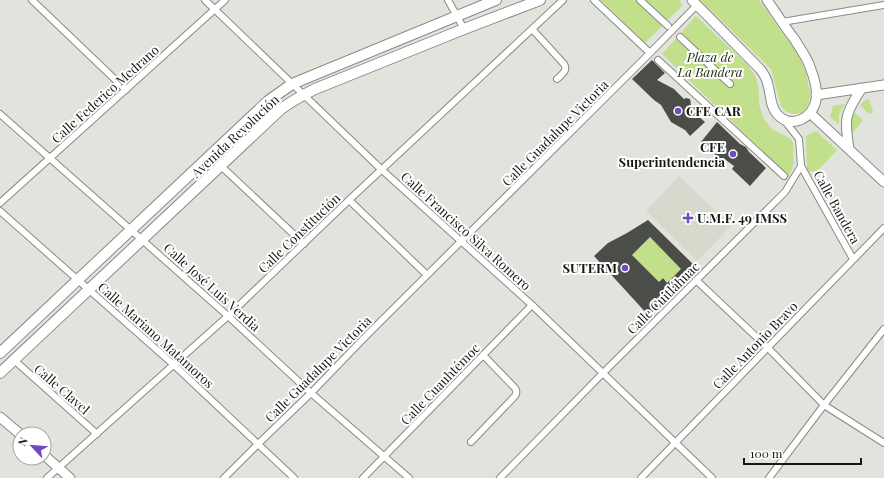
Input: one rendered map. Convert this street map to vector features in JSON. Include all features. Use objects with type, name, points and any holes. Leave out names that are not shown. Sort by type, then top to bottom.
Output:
[{"type":"main road","name":"Avenida Revolución","points":[[1,351],[268,101],[292,84],[496,0]]},
{"type":"main road","name":"Avenida Revolución","points":[[0,373],[281,109],[303,94],[540,0]]},
{"type":"main road","points":[[694,2],[760,69],[765,76],[774,110],[778,115],[788,122],[798,121],[810,113],[816,102],[814,76],[808,62],[766,0]]},
{"type":"main road","points":[[816,95],[884,85]]},
{"type":"main road","points":[[849,148],[846,130],[847,117],[850,106],[862,88]]},
{"type":"main road","points":[[810,113],[884,182]]},
{"type":"main road","points":[[0,417],[12,427]]},
{"type":"main road","points":[[52,462],[70,478]]},
{"type":"street","points":[[32,0],[126,90]]},
{"type":"street","name":"Calle Francisco Silva Romero","points":[[205,0],[382,170],[532,305],[712,478]]},
{"type":"street","name":"Calle Federico Medrano","points":[[0,203],[224,0]]},
{"type":"street","points":[[448,0],[464,29]]},
{"type":"street","name":"Calle Constitución","points":[[47,478],[228,316],[349,200],[563,0]]},
{"type":"street","points":[[594,0],[650,53]]},
{"type":"street","points":[[640,0],[668,26]]},
{"type":"street","name":"Calle Guadalupe Victoria","points":[[224,478],[311,393],[367,335],[650,53],[694,2]]},
{"type":"street","points":[[782,22],[884,5]]},
{"type":"street","points":[[532,29],[566,66],[564,72],[557,78]]},
{"type":"street","points":[[680,37],[730,84]]},
{"type":"street","points":[[658,60],[784,176]]},
{"type":"street","name":"Calle José Luis Verdia","points":[[0,114],[228,316],[311,393],[409,478]]},
{"type":"street","points":[[784,120],[799,139],[801,166]]},
{"type":"street","points":[[221,166],[304,244]]},
{"type":"street","name":"Calle Bandera","points":[[801,166],[853,259]]},
{"type":"street","name":"Calle Cuitláhuac","points":[[500,478],[785,192],[801,166]]},
{"type":"street","points":[[349,200],[427,275]]},
{"type":"street","name":"Calle Mariano Matamoros","points":[[0,211],[174,365],[294,478]]},
{"type":"street","name":"Calle Antonio Bravo","points":[[641,478],[884,228]]},
{"type":"street","points":[[696,280],[768,348],[824,405],[884,443]]},
{"type":"street","name":"Calle Cuauhtémoc","points":[[363,478],[532,305]]},
{"type":"street","points":[[769,478],[884,329]]},
{"type":"street","points":[[471,442],[517,393],[517,390],[483,355]]},
{"type":"street","name":"Calle Clavel","points":[[14,360],[97,434]]},
{"type":"shaded area","name":"U.M.F. 49 IMSS","points":[[679,176],[731,226],[697,261],[646,211]]},
{"type":"green space","name":"Plaza de La Bandera","points":[[601,0],[679,0],[683,5],[645,43]]},
{"type":"green space","name":"Plaza de La Bandera","points":[[700,0],[759,0],[798,54],[806,72],[810,93],[807,108],[802,113],[794,114],[786,112],[781,106],[771,69]]},
{"type":"green space","name":"Plaza de La Bandera","points":[[696,16],[747,64],[756,77],[759,91],[759,104],[764,119],[772,129],[791,139],[793,143],[794,163],[789,177],[662,54]]},
{"type":"green space","points":[[869,99],[873,112],[869,114],[860,105]]},
{"type":"green space","points":[[845,104],[839,114],[839,125],[830,117],[833,106]]},
{"type":"green space","points":[[854,112],[863,120],[851,135],[851,117]]},
{"type":"green space","points":[[816,131],[837,150],[817,171],[807,172],[806,136]]},
{"type":"green space","points":[[650,237],[681,269],[667,283],[663,278],[659,282],[632,255]]},
{"type":"building","name":"CFE CAR","points":[[652,60],[665,73],[657,80],[674,89],[684,99],[690,99],[690,109],[705,122],[690,136],[685,130],[671,122],[661,105],[632,79]]},
{"type":"building","name":"CFE Superintendencia","points":[[717,122],[740,144],[746,147],[749,152],[766,168],[750,186],[732,169],[734,166],[723,158],[721,160],[701,142]]},
{"type":"building","name":"SUTERM","points":[[648,220],[696,267],[649,316],[594,256],[608,243]],"holes":[[[650,237],[681,269],[667,283],[663,278],[659,282],[632,255]]]},
{"type":"place","name":"CFE CAR","points":[[678,111]]},
{"type":"place","name":"CFE Superintendencia","points":[[733,154]]},
{"type":"place","name":"U.M.F. 49 IMSS","points":[[688,218]]},
{"type":"place","name":"SUTERM","points":[[625,268]]}]
